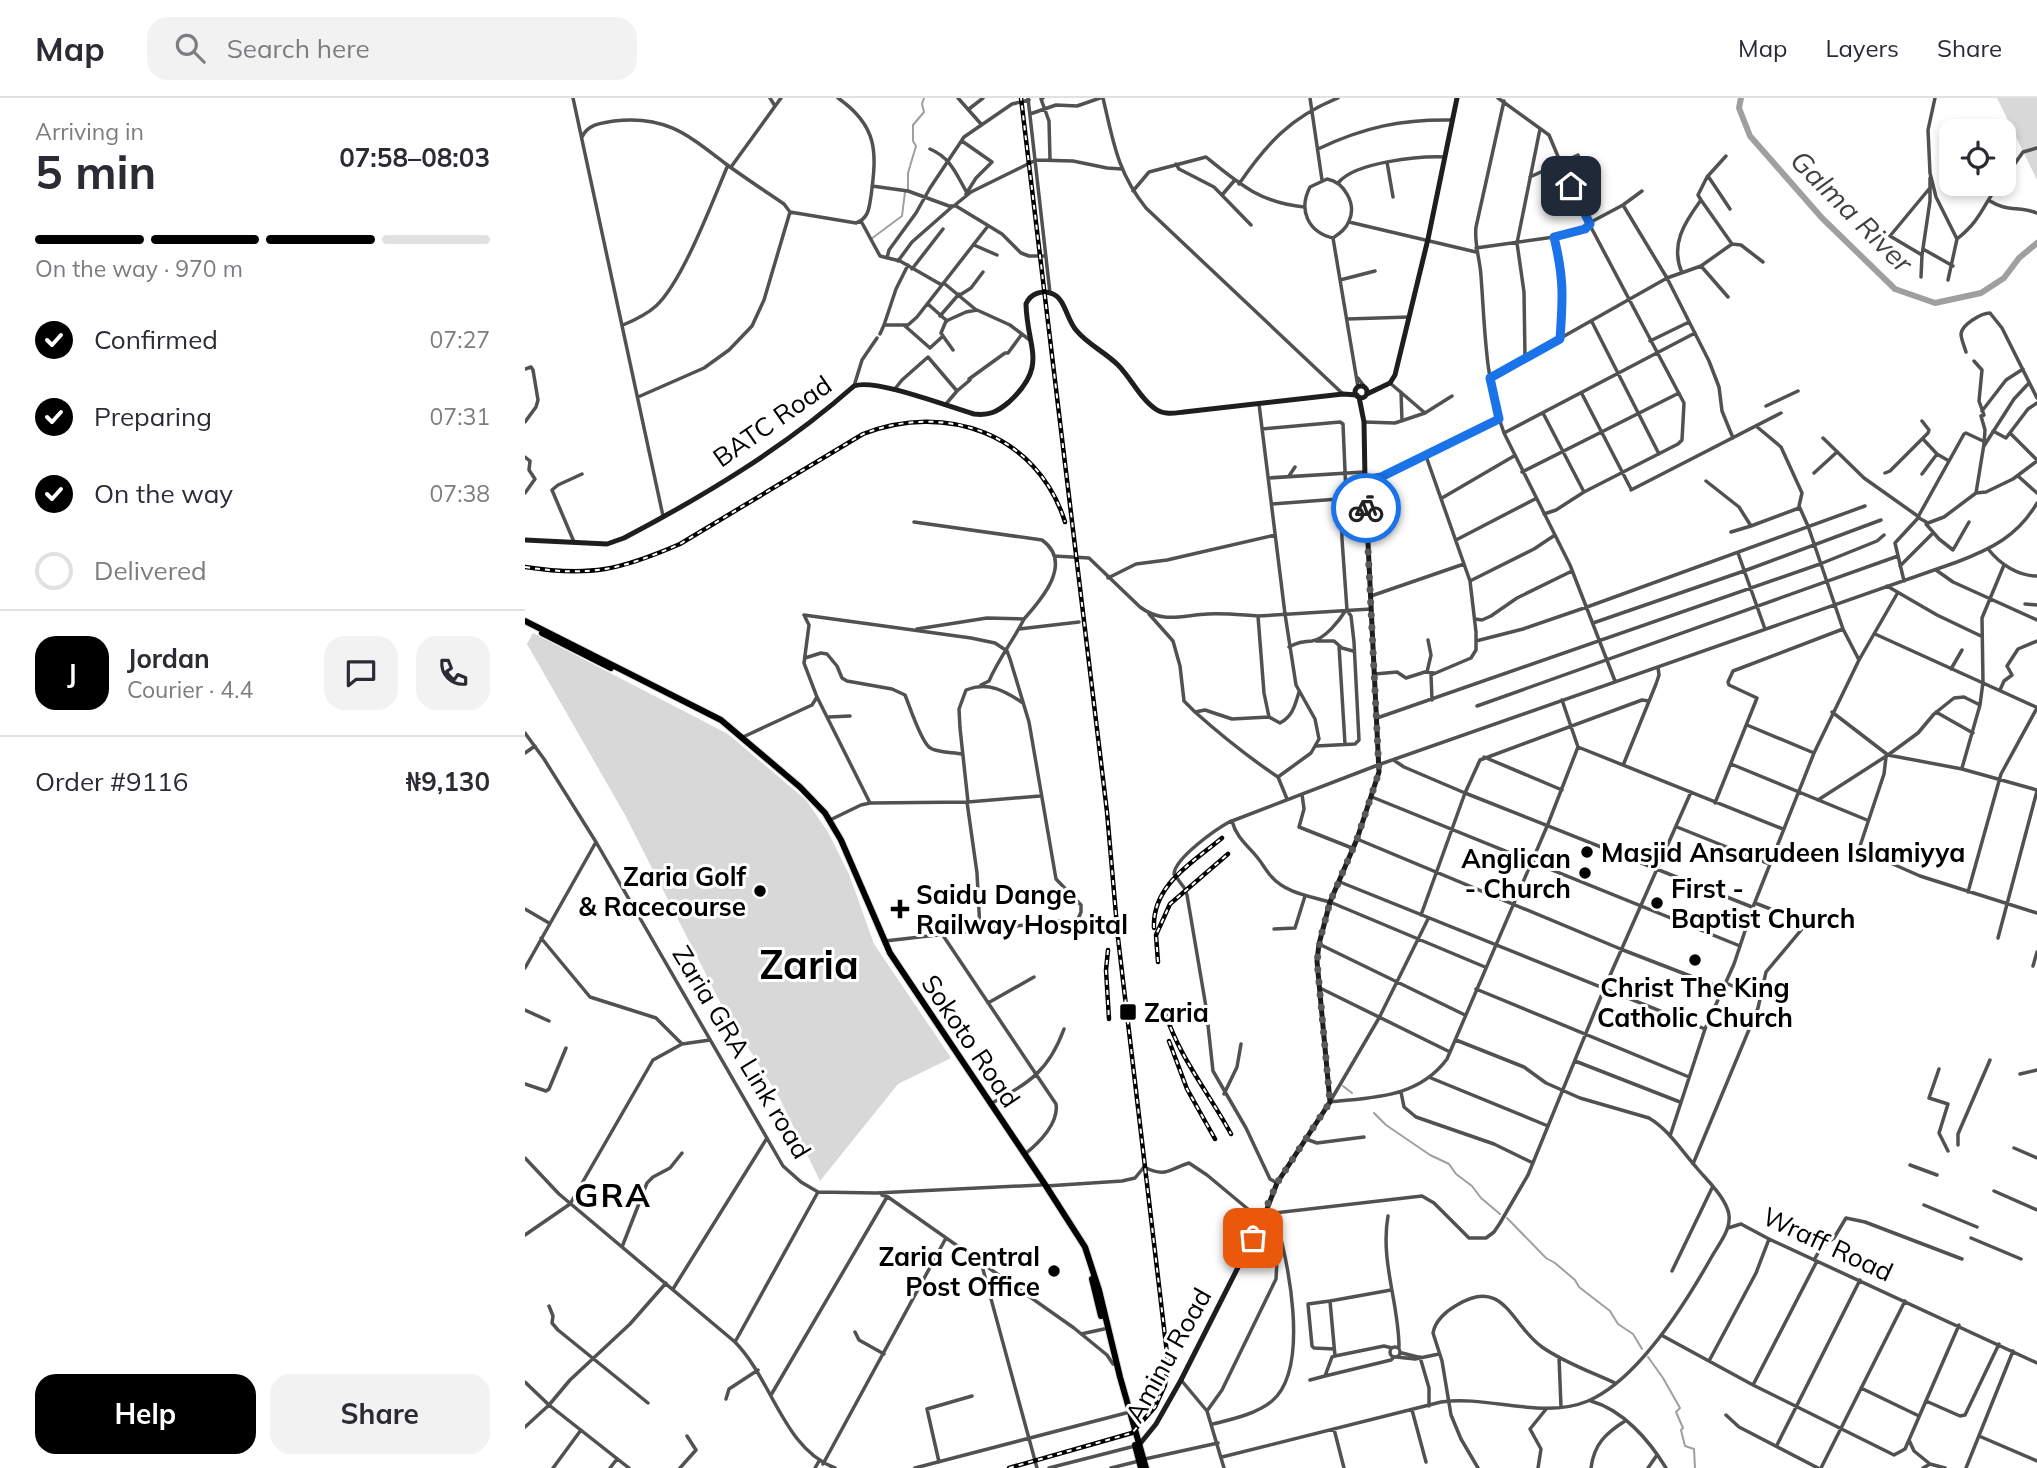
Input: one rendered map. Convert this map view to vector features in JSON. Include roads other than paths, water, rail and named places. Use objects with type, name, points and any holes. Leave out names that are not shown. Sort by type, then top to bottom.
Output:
[{"type":"main road","name":"Sokoto Road","points":[[525,623],[721,720],[800,787],[830,820],[841,840],[883,942],[1025,1154],[1081,1249],[1137,1445]]},
{"type":"main road","name":"Sokoto Road","points":[[525,623],[718,723],[797,789],[815,808],[838,842],[886,955],[1044,1186],[1089,1257],[1142,1464]]},
{"type":"street","points":[[573,98],[663,516]]},
{"type":"street","points":[[769,98],[775,106]]},
{"type":"street","points":[[623,325],[648,313],[666,295],[682,268],[730,166],[781,98]]},
{"type":"street","points":[[582,137],[584,132],[597,124],[623,120],[648,121],[672,127],[690,136],[784,204],[790,212],[850,223],[861,221],[868,214],[875,150],[860,117],[838,98]]},
{"type":"street","points":[[958,98],[981,124]]},
{"type":"street","points":[[970,111],[969,108],[983,98]]},
{"type":"street","points":[[1043,98],[1041,99],[1049,121],[1050,159]]},
{"type":"street","points":[[1030,114],[1056,105],[1077,106],[1101,98],[1114,151],[1133,191],[1165,227],[1345,394]]},
{"type":"street","points":[[1310,98],[1322,180]]},
{"type":"street","points":[[1239,184],[1285,129],[1311,109],[1338,98]]},
{"type":"street","points":[[887,258],[889,250],[962,141],[981,124],[1017,100],[1029,99],[1050,293],[1061,302],[1069,322],[1079,334],[1118,365],[1155,409],[1173,413],[1361,392],[1390,383],[1395,374],[1428,239],[1457,98]]},
{"type":"street","points":[[1498,98],[1549,135],[1574,194],[1684,404],[1682,440],[1678,444],[1544,514]]},
{"type":"street","points":[[1921,276],[1930,201],[1928,130],[1935,98]]},
{"type":"street","points":[[1504,101],[1476,227],[1476,250],[1480,265],[1490,378],[1504,433],[1573,571],[1615,681]]},
{"type":"street","points":[[1318,149],[1341,138],[1385,124],[1417,120],[1453,120]]},
{"type":"street","points":[[1525,358],[1524,292],[1517,243],[1540,128]]},
{"type":"street","points":[[898,261],[912,242],[954,206],[992,162],[962,141]]},
{"type":"street","points":[[2016,162],[2023,152],[2037,148]]},
{"type":"street","points":[[930,149],[948,160],[958,174],[965,194]]},
{"type":"street","points":[[1530,177],[1578,155],[1592,188]]},
{"type":"street","points":[[1333,238],[1321,235],[1311,226],[1304,207],[1310,187],[1322,180],[1339,182],[1348,175],[1387,162],[1426,156],[1445,157]]},
{"type":"street","points":[[1726,156],[1708,176],[1698,195],[1731,244]]},
{"type":"street","points":[[1133,191],[1149,172],[1206,157],[1234,181],[1265,199],[1304,207]]},
{"type":"street","points":[[965,194],[1036,160],[1073,161],[1107,169],[1122,169]]},
{"type":"street","points":[[1387,162],[1393,197]]},
{"type":"street","points":[[1176,164],[1179,169],[1214,187],[1251,225]]},
{"type":"street","points":[[1930,173],[1936,197],[1957,239],[1948,280]]},
{"type":"street","points":[[1708,176],[1730,209]]},
{"type":"street","points":[[1222,195],[1234,181]]},
{"type":"street","points":[[1333,238],[1349,222],[1351,215],[1348,194],[1339,182]]},
{"type":"street","points":[[872,186],[927,196],[954,206],[1002,234],[1021,253],[1046,256]]},
{"type":"street","points":[[1922,255],[1890,236],[1929,189]]},
{"type":"street","points":[[1349,222],[1476,250],[1585,229],[1605,213],[1623,205],[1642,191]]},
{"type":"street","points":[[1545,206],[1574,194]]},
{"type":"street","points":[[1957,239],[1973,226],[1993,196]]},
{"type":"street","points":[[1682,273],[1677,257],[1679,237],[1683,226],[1701,201]]},
{"type":"street","points":[[1990,201],[2001,208],[2037,213]]},
{"type":"street","points":[[1623,205],[1667,278],[1716,377],[1721,395],[1721,411],[1733,438]]},
{"type":"street","points":[[638,397],[704,368],[723,355],[752,326],[764,300],[790,212]]},
{"type":"street","points":[[861,221],[876,252],[941,283],[977,310],[1004,322],[1025,339],[1033,341]]},
{"type":"street","points":[[905,326],[928,304],[941,283],[988,226]]},
{"type":"street","points":[[854,386],[862,360],[879,336],[897,289],[910,267],[943,229]]},
{"type":"street","points":[[1554,237],[1562,269],[1564,292],[1560,339]]},
{"type":"street","points":[[1330,1102],[1317,961],[1319,944],[1330,902],[1357,839],[1379,772],[1364,480],[1364,422],[1333,238]]},
{"type":"street","points":[[1490,378],[1667,278],[1701,266],[1731,244],[1741,245],[1763,262]]},
{"type":"street","points":[[974,245],[997,255]]},
{"type":"street","points":[[1923,249],[1953,266]]},
{"type":"street","points":[[1701,266],[1728,297]]},
{"type":"street","points":[[1340,280],[1375,271]]},
{"type":"street","points":[[940,316],[960,295],[971,288],[983,272]]},
{"type":"street","name":"BATC Road","points":[[525,540],[612,543],[663,516],[783,443],[854,386],[865,383],[978,415],[987,416],[998,411],[1029,379],[1034,355],[1026,310],[1027,300],[1038,293],[1050,293]]},
{"type":"street","points":[[928,304],[947,321]]},
{"type":"street","points":[[953,350],[941,333],[947,321],[977,310]]},
{"type":"street","points":[[1966,352],[1962,331],[1977,316],[1990,313],[2002,328],[2037,400],[2006,438],[1993,431]]},
{"type":"street","points":[[1347,319],[1409,317]]},
{"type":"street","points":[[1592,321],[1659,454]]},
{"type":"street","points":[[1650,341],[1689,321]]},
{"type":"street","points":[[884,325],[905,326],[929,348],[943,335]]},
{"type":"street","points":[[1504,433],[1695,333]]},
{"type":"street","points":[[945,406],[969,380],[1008,353],[1022,334]]},
{"type":"street","points":[[894,390],[928,357],[957,391]]},
{"type":"street","points":[[1974,362],[1982,370],[1979,401],[1984,442],[1976,493]]},
{"type":"street","points":[[525,369],[533,370],[538,397],[536,407],[525,422]]},
{"type":"street","points":[[1982,411],[2006,380],[2023,369]]},
{"type":"street","points":[[1390,383],[1425,413]]},
{"type":"street","points":[[1983,448],[2014,399],[2029,383]]},
{"type":"street","points":[[1766,406],[1798,391]]},
{"type":"street","points":[[1401,392],[1402,421]]},
{"type":"street","points":[[1582,393],[1632,491],[1781,413]]},
{"type":"street","points":[[1523,472],[1679,393]]},
{"type":"street","points":[[1364,422],[1395,424],[1425,413],[1452,396]]},
{"type":"street","points":[[1259,404],[1289,647],[1299,692],[1315,719],[1319,739],[1305,759],[1278,777]]},
{"type":"street","points":[[1543,413],[1584,492]]},
{"type":"street","points":[[1364,480],[1381,477],[1499,419]]},
{"type":"street","points":[[1885,473],[1930,431],[1922,421]]},
{"type":"street","points":[[1262,429],[1342,422],[1346,494],[1341,499],[1342,539],[1347,610],[1351,616],[1354,651],[1359,740],[1355,744],[1316,746]]},
{"type":"street","points":[[1756,426],[1777,443],[1784,453],[1802,493],[1798,504],[1808,526],[1834,606],[1859,660]]},
{"type":"street","points":[[1904,581],[1895,543],[1919,517],[1966,433],[1984,442]]},
{"type":"street","points":[[1925,522],[1944,517],[1976,493],[1986,492],[2037,461],[2010,433]]},
{"type":"street","points":[[1823,438],[1882,493],[1919,517],[1953,550],[1969,522]]},
{"type":"street","points":[[1923,439],[1937,454],[1949,461]]},
{"type":"street","points":[[1814,473],[1837,453]]},
{"type":"street","points":[[1922,474],[1937,454]]},
{"type":"street","points":[[1426,456],[1469,581],[1476,641],[1476,650],[1471,658],[1434,673],[1430,678],[1432,700]]},
{"type":"street","points":[[1442,498],[1514,456]]},
{"type":"street","points":[[525,457],[530,461],[529,470],[535,479],[525,493]]},
{"type":"street","points":[[1289,476],[1295,467]]},
{"type":"street","points":[[1268,478],[1364,472]]},
{"type":"street","points":[[573,542],[552,490],[582,474]]},
{"type":"street","points":[[2018,475],[2037,493]]},
{"type":"street","points":[[1706,481],[1739,507],[1751,526]]},
{"type":"street","points":[[1272,504],[1365,497]]},
{"type":"street","points":[[1456,540],[1536,499]]},
{"type":"street","points":[[1277,1183],[1270,1179],[1246,1128],[1216,1079],[1210,1062],[1206,1007],[1186,892],[1173,872],[1182,859],[1232,821],[1287,799],[1989,550],[2013,533],[2037,503]]},
{"type":"street","points":[[1476,641],[1587,607],[1865,506]]},
{"type":"street","points":[[1731,532],[1800,508]]},
{"type":"street","points":[[1593,623],[1881,520]]},
{"type":"street","points":[[914,522],[1042,540],[1056,557],[1053,577],[1046,595],[1024,619],[1007,652],[997,662],[989,681],[966,690],[959,709],[981,930]]},
{"type":"street","points":[[1899,566],[1933,533]]},
{"type":"street","points":[[1108,578],[1136,564],[1167,560],[1275,535]]},
{"type":"street","points":[[1469,581],[1534,549],[1555,535]]},
{"type":"street","points":[[1375,719],[1751,589],[1820,564],[1877,541],[1885,535]]},
{"type":"street","points":[[1989,550],[2004,565],[2024,574],[2037,576]]},
{"type":"street","points":[[1738,553],[1765,629]]},
{"type":"street","points":[[1477,706],[1898,556]]},
{"type":"street","points":[[1056,557],[1087,557],[1147,613],[1173,641],[1180,666],[1184,701],[1258,765],[1278,777],[1287,799]]},
{"type":"street","points":[[1371,596],[1464,564]]},
{"type":"street","points":[[1962,769],[1980,705],[1983,682],[1982,618],[2004,565]]},
{"type":"street","points":[[1936,570],[1953,582],[2037,620]]},
{"type":"street","points":[[1475,618],[1482,620],[1491,616],[1517,598],[1573,571]]},
{"type":"street","points":[[1887,586],[1897,594],[1981,636]]},
{"type":"street","points":[[1670,1136],[1705,1029],[1727,983],[1754,905],[1814,753],[1859,660],[1897,594]]},
{"type":"street","points":[[2025,604],[2037,605]]},
{"type":"street","points":[[1147,613],[1171,618],[1205,614],[1258,616],[1371,609]]},
{"type":"street","points":[[1314,640],[1337,624],[1347,610]]},
{"type":"street","points":[[870,803],[817,696],[804,663],[809,625],[804,615],[914,629],[995,643],[1007,652],[1023,703],[1056,879],[1081,905],[1081,912],[1078,919],[883,942]]},
{"type":"street","points":[[1258,616],[1264,692],[1269,717],[1275,722],[1285,720],[1292,712],[1299,692]]},
{"type":"street","points":[[809,625],[818,617]]},
{"type":"street","points":[[914,629],[987,618],[1024,619]]},
{"type":"street","points":[[1019,629],[1079,622]]},
{"type":"street","points":[[1715,803],[1757,698],[1729,685],[1733,671],[1843,629]]},
{"type":"street","points":[[1875,634],[2037,708],[2001,774],[1968,892]]},
{"type":"street","points":[[1288,637],[1298,642]]},
{"type":"street","points":[[1427,672],[1431,655],[1428,640]]},
{"type":"street","points":[[1289,647],[1298,642],[1334,641],[1340,647],[1354,651]]},
{"type":"street","points":[[2000,690],[2004,681],[2012,675],[2007,666],[2016,651],[2037,641]]},
{"type":"street","points":[[1340,647],[1345,744]]},
{"type":"street","points":[[1951,669],[1962,650]]},
{"type":"street","points":[[804,658],[827,654],[838,666],[842,678],[847,681],[892,689],[905,695],[927,746],[934,750],[963,754]]},
{"type":"street","points":[[1623,764],[1659,675],[1658,667]]},
{"type":"street","points":[[1373,675],[1397,672],[1406,678],[1427,672],[1434,673]]},
{"type":"street","points":[[981,685],[1007,692],[1023,703]]},
{"type":"street","points":[[743,737],[812,705],[817,696]]},
{"type":"street","points":[[1818,800],[1887,756],[1918,733],[1936,712],[1958,697],[1980,705]]},
{"type":"street","points":[[1330,1102],[1401,1092],[1431,1078],[1450,1052],[1548,824],[1578,747],[1562,700]]},
{"type":"street","points":[[1421,915],[1465,793],[1480,760],[1572,724],[1642,700],[1649,701]]},
{"type":"street","points":[[812,705],[824,709]]},
{"type":"street","points":[[1195,712],[1205,710],[1232,719],[1269,717]]},
{"type":"street","points":[[1832,712],[1887,756],[1962,769],[2037,791],[1999,938]]},
{"type":"street","points":[[1936,712],[1973,733]]},
{"type":"street","points":[[829,717],[849,716]]},
{"type":"street","points":[[1747,725],[1814,753]]},
{"type":"street","name":"Zaria GRA Link road","points":[[525,733],[596,842],[783,1166],[801,1182],[818,1192],[876,1193],[1044,1186],[1122,1181],[1135,1178],[1144,1167],[1164,1173],[1189,1163],[1263,1217]]},
{"type":"street","points":[[525,753],[534,746]]},
{"type":"street","points":[[1578,747],[1783,829]]},
{"type":"street","points":[[1887,756],[1884,774],[1867,820],[1861,850],[1920,876],[2037,913]]},
{"type":"street","points":[[1484,757],[1562,790]]},
{"type":"street","points":[[1395,761],[1465,793],[1658,869],[1807,923],[1766,972],[1758,1008],[1693,1164]]},
{"type":"street","points":[[1731,764],[1800,790],[1867,820]]},
{"type":"street","points":[[1207,1411],[1222,1390],[1276,1279],[1278,1264],[1263,1217],[1422,1196],[1434,1203],[1464,1235],[1480,1240],[1494,1232],[1533,1163],[1604,989],[1691,792]]},
{"type":"street","points":[[961,802],[966,793]]},
{"type":"street","points":[[1302,794],[1304,809],[1299,827],[1352,848]]},
{"type":"street","points":[[830,820],[870,803],[968,802],[1040,796]]},
{"type":"street","points":[[1372,797],[1740,946]]},
{"type":"street","points":[[1232,821],[1241,842],[1272,877],[1293,892],[1330,902],[1485,967]]},
{"type":"street","points":[[1677,827],[1770,864]]},
{"type":"street","points":[[1357,839],[1623,950],[1724,989]]},
{"type":"street","points":[[525,968],[596,842]]},
{"type":"street","points":[[1339,882],[1705,1029]]},
{"type":"street","points":[[1274,929],[1295,928],[1305,896]]},
{"type":"street","points":[[525,909],[549,923]]},
{"type":"street","points":[[1330,1102],[1379,1018],[1428,918]]},
{"type":"street","points":[[942,934],[1056,1104],[1057,1111],[1045,1133],[1025,1154]]},
{"type":"street","points":[[541,938],[590,997],[656,1017],[682,1044]]},
{"type":"street","points":[[1319,944],[1466,1015]]},
{"type":"street","points":[[2033,966],[2037,952]]},
{"type":"street","points":[[988,1003],[1034,977]]},
{"type":"street","points":[[1727,983],[1760,998]]},
{"type":"street","points":[[1320,988],[1450,1052]]},
{"type":"street","points":[[1475,989],[1689,1077]]},
{"type":"street","points":[[525,1010],[549,1021]]},
{"type":"street","points":[[990,1104],[1030,1082],[1037,1075],[1052,1056],[1064,1029]]},
{"type":"street","points":[[525,1235],[571,1203],[653,1060],[682,1044],[710,1040]]},
{"type":"street","points":[[1456,1040],[1524,1067],[1562,1091],[1649,1118],[1670,1136],[1724,1201],[1730,1221],[1726,1230]]},
{"type":"street","points":[[1224,1094],[1237,1067],[1241,1044]]},
{"type":"street","points":[[525,1084],[546,1091],[549,1089],[566,1048]]},
{"type":"street","points":[[1958,1145],[1958,1134],[1990,1060]]},
{"type":"street","points":[[1575,1061],[1680,1102]]},
{"type":"street","points":[[1939,1069],[1929,1098],[1948,1104],[1940,1133],[1948,1151]]},
{"type":"street","points":[[2020,1074],[2037,1070]]},
{"type":"street","points":[[1431,1078],[1548,1126]]},
{"type":"street","points":[[1401,1092],[1404,1107],[1416,1117],[1494,1144],[1533,1163]]},
{"type":"street","name":"Aminu Road","points":[[1137,1445],[1156,1424],[1181,1380],[1263,1217],[1277,1183],[1330,1102]]},
{"type":"street","points":[[1304,1138],[1317,1143],[1364,1137]]},
{"type":"street","points":[[673,1289],[767,1138]]},
{"type":"street","points":[[2014,1148],[2037,1157]]},
{"type":"street","points":[[622,1247],[647,1183],[670,1168],[682,1153]]},
{"type":"street","points":[[525,1160],[543,1179],[736,1342],[758,1370],[804,1450],[835,1468]]},
{"type":"street","points":[[1910,1165],[1937,1175]]},
{"type":"street","points":[[1672,1271],[1713,1187]]},
{"type":"street","points":[[1994,1191],[2037,1210]]},
{"type":"street","points":[[736,1342],[818,1192]]},
{"type":"street","points":[[876,1193],[887,1197],[946,1237],[1081,1334],[1107,1355],[1113,1364]]},
{"type":"street","points":[[771,1395],[887,1197]]},
{"type":"street","points":[[1924,1205],[1977,1227]]},
{"type":"street","points":[[1213,1424],[1244,1415],[1275,1399],[1286,1384],[1289,1374],[1295,1345],[1287,1270],[1274,1215]]},
{"type":"street","points":[[1310,1380],[1391,1360],[1400,1350],[1386,1238],[1388,1216]]},
{"type":"street","points":[[1753,1385],[1821,1248],[1834,1238],[1846,1218],[1865,1222],[1962,1259]]},
{"type":"street","points":[[1730,1221],[1741,1223]]},
{"type":"street","name":"Wraff Road","points":[[1222,1457],[1447,1401],[1561,1407],[1589,1400],[1615,1383],[1663,1336],[1693,1290],[1726,1230],[1741,1223],[1769,1239],[2037,1363]]},
{"type":"street","points":[[814,1468],[821,1462],[884,1354],[946,1237]]},
{"type":"street","points":[[1971,1238],[2021,1259]]},
{"type":"street","points":[[1709,1362],[1756,1273],[1769,1239]]},
{"type":"street","points":[[981,1262],[1037,1468]]},
{"type":"street","points":[[1777,1445],[1860,1280]]},
{"type":"street","points":[[525,1427],[630,1324],[666,1283]]},
{"type":"street","points":[[1334,1349],[1312,1346],[1308,1304],[1391,1290]]},
{"type":"street","points":[[1478,1468],[1461,1439],[1447,1401],[1433,1333],[1438,1320],[1458,1304],[1486,1295],[1500,1302],[1540,1346],[1615,1383]]},
{"type":"street","points":[[1330,1301],[1335,1356]]},
{"type":"street","points":[[1726,1415],[1739,1427],[1819,1468],[1905,1301]]},
{"type":"street","points":[[549,1306],[554,1326],[648,1403]]},
{"type":"street","points":[[1663,1336],[1840,1430],[1894,1455],[1901,1453],[1909,1439],[1959,1325]]},
{"type":"street","points":[[1081,1334],[1104,1329]]},
{"type":"street","points":[[855,1332],[859,1340],[884,1354]]},
{"type":"street","points":[[1926,1401],[1960,1416],[1965,1415],[1999,1344]]},
{"type":"street","points":[[1325,1376],[1332,1357],[1384,1346],[1420,1357]]},
{"type":"street","points":[[1391,1348],[1390,1353],[1395,1357],[1415,1359],[1439,1354]]},
{"type":"street","points":[[1966,1468],[2013,1351]]},
{"type":"street","points":[[1420,1357],[1429,1388],[1429,1406]]},
{"type":"street","points":[[1559,1357],[1561,1407]]},
{"type":"street","points":[[726,1399],[729,1389],[758,1370]]},
{"type":"street","points":[[1181,1380],[1207,1411],[1224,1468]]},
{"type":"street","points":[[525,1382],[549,1405],[629,1468]]},
{"type":"street","points":[[1861,1388],[1919,1416]]},
{"type":"street","points":[[939,1462],[927,1409],[972,1396]]},
{"type":"street","points":[[1589,1400],[1611,1409],[1625,1421],[1648,1442],[1666,1468]]},
{"type":"street","points":[[1538,1468],[1541,1449],[1531,1429],[1547,1407]]},
{"type":"street","points":[[1412,1410],[1426,1462]]},
{"type":"street","points":[[915,1468],[1126,1413]]},
{"type":"street","points":[[1591,1468],[1603,1437],[1625,1421]]},
{"type":"street","points":[[1333,1428],[1343,1468]]},
{"type":"street","points":[[553,1468],[581,1430]]},
{"type":"street","points":[[680,1468],[696,1450],[687,1436]]},
{"type":"street","points":[[1979,1436],[2037,1461]]},
{"type":"street","points":[[1909,1439],[1914,1451],[1924,1460],[1945,1468]]},
{"type":"street","points":[[1111,1468],[1142,1464],[1218,1443]]},
{"type":"street","points":[[1049,1468],[1137,1445]]},
{"type":"street","points":[[1648,1468],[1657,1455]]},
{"type":"street","points":[[610,1468],[617,1459]]},
{"type":"street","points":[[1924,1460],[1924,1468]]},
{"type":"street","points":[[1924,1468],[1930,1464]]},
{"type":"waterway","points":[[871,239],[902,216],[905,192],[908,191],[908,173],[916,146],[913,141],[913,125],[924,112],[924,98]]},
{"type":"waterway","name":"Galma River","points":[[1741,98],[1739,108],[1750,136],[1822,218],[1895,289],[1935,303],[1981,293],[2004,278],[2019,258],[2037,243]]},
{"type":"waterway","points":[[1343,1086],[1352,1093]]},
{"type":"waterway","points":[[1374,1113],[1386,1125],[1430,1155],[1449,1164],[1456,1174],[1500,1214]]},
{"type":"waterway","points":[[1507,1218],[1546,1258],[1610,1311],[1618,1324],[1633,1334],[1642,1349]]},
{"type":"waterway","points":[[1648,1357],[1680,1408],[1676,1412],[1683,1428],[1681,1430],[1685,1446],[1694,1449],[1695,1468]]},
{"type":"railway","points":[[1009,1468],[1132,1433],[1155,1407],[1165,1385],[1168,1362],[1118,938],[1107,812],[1021,98]]},
{"type":"railway","points":[[525,567],[587,571],[640,560],[680,544],[863,434],[894,425],[925,422],[956,424],[984,433],[1010,447],[1033,466],[1052,491],[1065,522]]},
{"type":"railway","points":[[1154,928],[1155,913],[1167,887],[1187,866],[1222,838]]},
{"type":"railway","points":[[1158,962],[1156,935],[1170,904],[1228,854]]},
{"type":"railway","points":[[1108,950],[1106,970],[1109,1019]]},
{"type":"railway","points":[[1164,1008],[1176,1041],[1231,1134]]},
{"type":"railway","points":[[1169,1041],[1187,1089],[1215,1139]]},
{"type":"place","name":"Masjid Ansarudeen Islamiyya","points":[[1587,852]]},
{"type":"place","name":"Anglican - Church","points":[[1585,873]]},
{"type":"place","name":"Zaria Golf & Racecourse","points":[[760,891]]},
{"type":"place","name":"First - Baptist Church","points":[[1657,903]]},
{"type":"place","name":"Saidu Dange Railway Hospital","points":[[900,909]]},
{"type":"place","name":"Christ The King Catholic Church","points":[[1695,960]]},
{"type":"place","name":"Zaria","points":[[1128,1012]]},
{"type":"place","name":"Zaria Central Post Office","points":[[1054,1271]]},
{"type":"district","name":"Zaria","points":[[809,964]]},
{"type":"district","name":"GRA","points":[[613,1194]]}]
